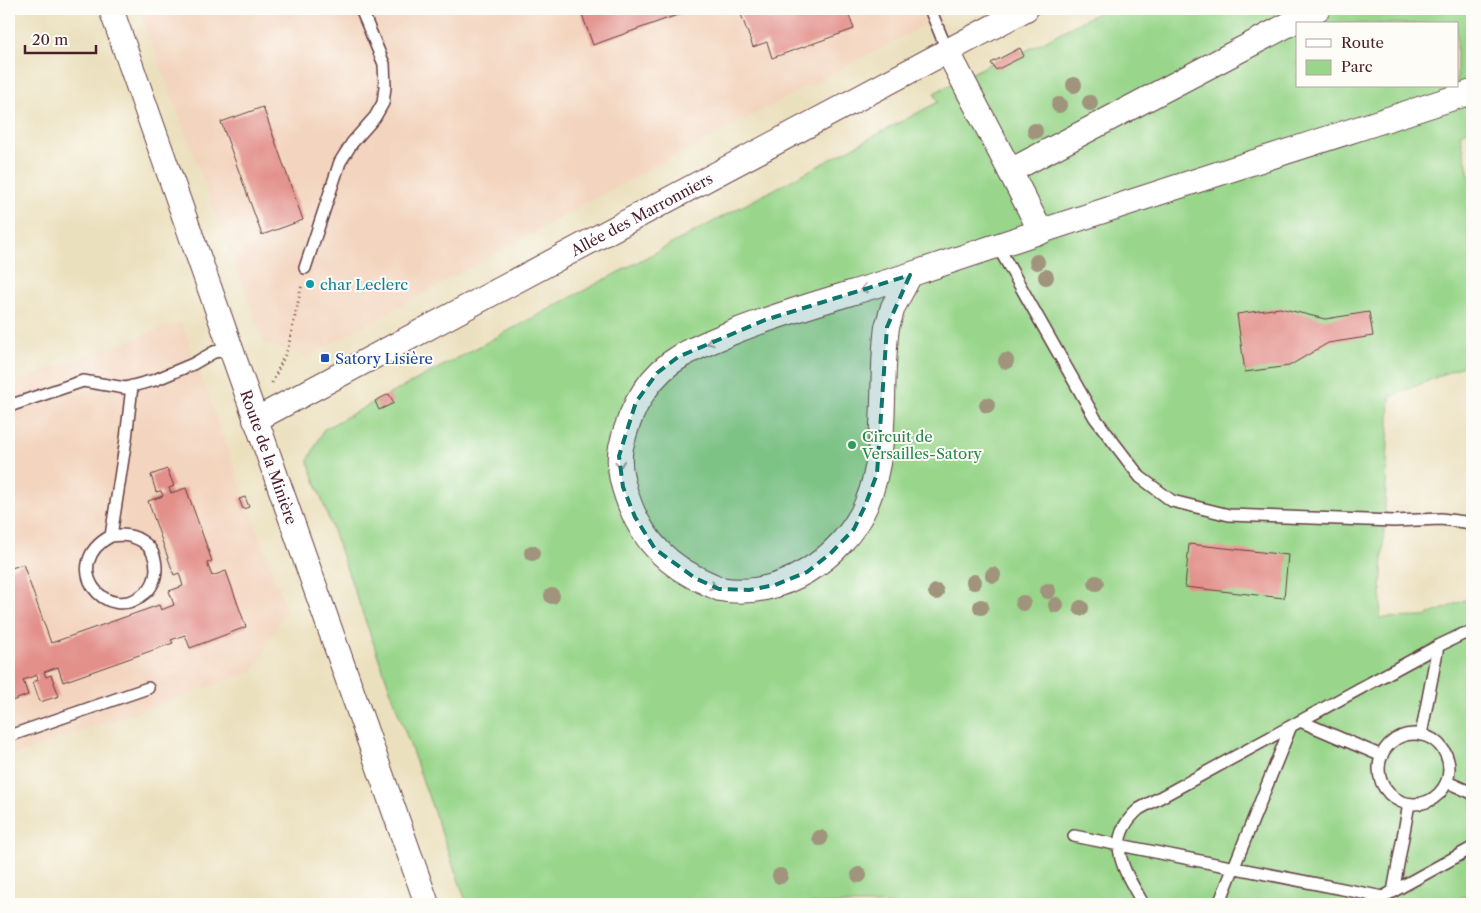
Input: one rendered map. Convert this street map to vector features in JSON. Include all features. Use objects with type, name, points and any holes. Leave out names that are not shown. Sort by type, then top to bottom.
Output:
[{"type":"street","name":"Route de la Minière","points":[[110,9],[427,904]]},
{"type":"street","name":"Allée des Marronniers","points":[[256,420],[1026,9]]},
{"type":"street","points":[[1010,171],[1318,9]]},
{"type":"street","points":[[947,50],[1041,232]]},
{"type":"street","points":[[910,275],[893,307],[887,326],[877,474],[854,529],[832,553],[807,572],[775,585],[749,590],[719,588],[675,567],[655,548],[634,517],[623,487],[619,456],[636,402],[657,373],[678,357],[704,344],[765,320],[910,275],[996,245],[1472,92]]},
{"type":"lane","points":[[305,268],[340,162],[352,143],[375,117],[383,103],[385,87],[384,64],[361,9]]},
{"type":"lane","points":[[930,9],[947,50]]},
{"type":"lane","points":[[996,245],[1095,418],[1140,477],[1172,501],[1229,515],[1394,521],[1440,519],[1472,523]]},
{"type":"lane","points":[[9,406],[83,381],[125,388],[156,380],[193,364],[214,352],[230,349]]},
{"type":"lane","points":[[111,536],[132,386]]},
{"type":"lane","points":[[122,534],[133,536],[143,541],[155,560],[156,571],[154,581],[148,590],[130,602],[120,603],[100,596],[88,578],[87,568],[94,548],[101,541],[111,536],[122,534]]},
{"type":"lane","points":[[1143,904],[1120,862],[1122,830],[1139,809],[1438,646],[1463,634],[1472,634]]},
{"type":"lane","points":[[1421,735],[1438,646]]},
{"type":"lane","points":[[9,736],[148,688]]},
{"type":"lane","points":[[1295,724],[1382,756]]},
{"type":"lane","points":[[1219,904],[1295,724]]},
{"type":"lane","points":[[1404,735],[1426,736],[1436,741],[1444,750],[1449,760],[1450,771],[1447,782],[1442,792],[1421,804],[1409,804],[1397,800],[1381,782],[1379,770],[1382,756],[1386,748],[1394,740],[1404,735]]},
{"type":"lane","points":[[1447,782],[1472,792]]},
{"type":"lane","points":[[1388,895],[1409,804]]},
{"type":"lane","points":[[1074,836],[1234,868],[1388,895]]},
{"type":"lane","points":[[1370,904],[1472,848]]},
{"type":"path","points":[[288,348],[305,268]]},
{"type":"highlighted area","points":[[910,275],[887,327],[877,474],[854,529],[831,553],[807,572],[775,585],[749,590],[719,589],[695,578],[655,549],[635,517],[623,487],[619,456],[636,402],[657,373],[678,357],[765,320]]},
{"type":"shaded area","points":[[139,9],[955,9],[590,201],[308,357],[264,343]]},
{"type":"shaded area","points":[[181,322],[286,608],[254,671],[9,757],[9,384]]},
{"type":"green space","name":"Circuit de Versailles-Satory","points":[[1105,9],[1472,9],[1472,130],[1460,134],[1472,189],[1472,362],[1390,397],[1380,618],[1424,617],[1472,597],[1472,892],[1450,904],[467,904],[308,461],[324,429],[938,102],[934,93],[1020,48],[1022,53]]},
{"type":"building","points":[[580,9],[694,9],[593,45]]},
{"type":"building","points":[[739,9],[861,9],[848,13],[854,29],[772,58],[767,42],[753,47]]},
{"type":"building","points":[[1020,48],[1024,56],[996,70],[991,63]]},
{"type":"building","points":[[263,107],[303,220],[262,235],[221,122]]},
{"type":"building","points":[[1280,308],[1325,319],[1369,312],[1373,336],[1328,343],[1289,366],[1245,372],[1237,314]]},
{"type":"building","points":[[389,394],[394,403],[379,410],[375,401]]},
{"type":"building","points":[[167,469],[174,486],[169,488],[171,493],[186,488],[212,561],[207,563],[212,576],[226,571],[246,627],[190,648],[185,635],[171,640],[173,643],[63,682],[58,667],[44,672],[46,677],[51,675],[59,696],[40,702],[33,682],[38,680],[37,675],[23,680],[28,695],[9,702],[9,659],[13,657],[9,645],[9,569],[23,564],[51,643],[159,605],[161,610],[174,605],[169,591],[183,586],[179,573],[174,575],[148,501],[163,496],[161,491],[156,492],[151,475]]},
{"type":"building","points":[[245,497],[249,507],[243,509],[239,499]]},
{"type":"building","points":[[1189,544],[1288,555],[1284,598],[1185,587]]},
{"type":"place","name":"char Leclerc","points":[[310,284]]},
{"type":"place","name":"Satory Lisière","points":[[325,358]]},
{"type":"place","name":"Circuit de Versailles-Satory","points":[[852,445]]}]
